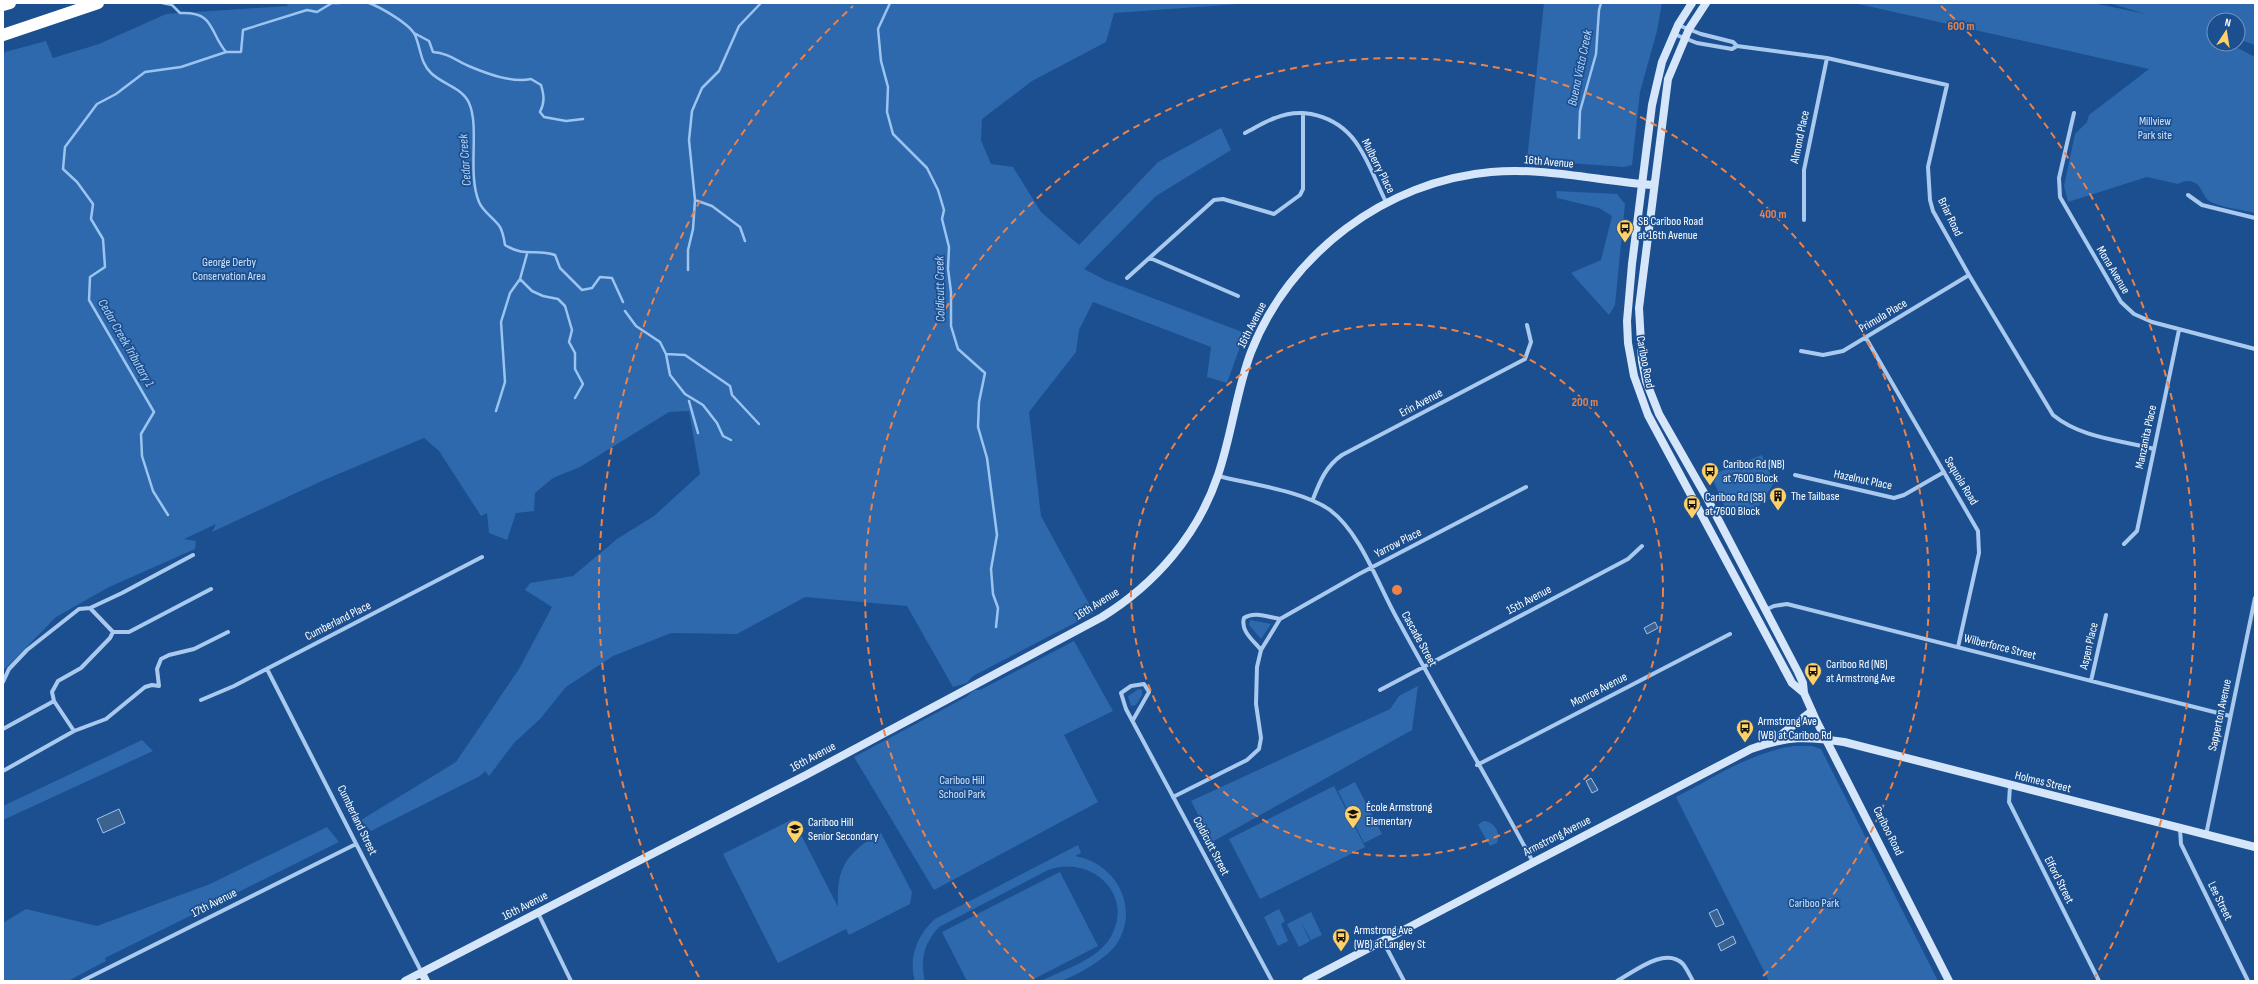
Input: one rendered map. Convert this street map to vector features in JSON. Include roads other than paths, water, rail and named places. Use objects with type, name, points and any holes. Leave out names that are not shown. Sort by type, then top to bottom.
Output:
[{"type":"highway","points":[[3,5],[10,3]]},
{"type":"highway","points":[[3,35],[98,3]]},
{"type":"street","name":"Cariboo Road","points":[[1692,3],[1678,25],[1662,62],[1652,105],[1627,321],[1630,358],[1639,395],[1652,422],[1792,683],[1804,692]]},
{"type":"street","name":"Cariboo Road","points":[[1706,3],[1689,29],[1686,39],[1675,58],[1667,84],[1653,185],[1639,308],[1640,340],[1646,380],[1659,414],[1707,498],[1803,682],[1804,692],[1812,711],[1949,981]]},
{"type":"street","name":"Briar Road","points":[[1678,25],[1733,42],[1737,46],[1827,58],[1947,85],[1928,167],[1928,190],[1933,210],[1969,275],[2053,415],[2072,428],[2083,432],[2154,448]]},
{"type":"street","name":"Briar Road","points":[[1674,34],[1686,39],[1732,49],[1737,46]]},
{"type":"street","name":"Almond Place","points":[[1804,220],[1804,170],[1827,58]]},
{"type":"street","name":"Mulberry Place","points":[[1245,133],[1274,118],[1303,113],[1327,119],[1346,131],[1360,149],[1386,202]]},
{"type":"street","points":[[1127,278],[1214,200],[1223,199],[1274,214],[1300,195],[1302,189],[1303,113]]},
{"type":"street","name":"Mona Avenue","points":[[2074,113],[2059,178],[2059,192],[2062,202],[2121,302],[2143,319],[2179,330],[2255,349]]},
{"type":"street","name":"16th Avenue","points":[[405,981],[806,775],[1116,608],[1149,582],[1183,542],[1202,512],[1218,476],[1245,368],[1258,336],[1275,305],[1294,278],[1321,249],[1351,225],[1386,202],[1437,182],[1490,172],[1530,171],[1653,185]]},
{"type":"street","points":[[2188,195],[2202,205],[2255,218]]},
{"type":"street","points":[[1150,258],[1238,296]]},
{"type":"street","name":"Primula Place","points":[[1801,351],[1833,354],[1843,351],[1969,275]]},
{"type":"street","name":"Erin Avenue","points":[[1313,499],[1323,474],[1329,466],[1342,455],[1525,359],[1531,342],[1527,325]]},
{"type":"street","name":"Manzanita Place","points":[[2124,544],[2137,531],[2179,330]]},
{"type":"street","name":"Sequoia Road","points":[[1866,338],[1975,524],[1979,538],[1979,553],[1958,647]]},
{"type":"street","name":"Hazelnut Place","points":[[1795,475],[1894,498],[1904,495],[1944,472]]},
{"type":"street","name":"Cascade Street","points":[[1218,476],[1313,499],[1342,521],[1371,568],[1477,764],[1533,862]]},
{"type":"street","name":"Yarrow Place","points":[[1173,797],[1247,760],[1259,749],[1261,734],[1256,704],[1255,684],[1261,650],[1280,619],[1371,568],[1526,488]]},
{"type":"street","name":"15th Avenue","points":[[1380,690],[1628,559],[1642,546]]},
{"type":"street","points":[[3,682],[9,669],[27,650],[78,608],[90,608],[193,555]]},
{"type":"street","name":"Cumberland Place","points":[[201,700],[267,669],[482,557]]},
{"type":"street","points":[[90,608],[113,632],[129,632],[210,589]]},
{"type":"street","name":"Sapperton Avenue","points":[[2206,836],[2255,598]]},
{"type":"street","name":"Wilberforce Street","points":[[1765,610],[1774,606],[1787,604],[2230,716]]},
{"type":"street","points":[[1261,650],[1245,631],[1242,624],[1244,618],[1249,615],[1256,615],[1280,619]]},
{"type":"street","name":"Aspen Place","points":[[2091,681],[2106,615]]},
{"type":"street","points":[[74,731],[54,701],[52,692],[58,681],[81,668],[110,638],[113,632]]},
{"type":"street","points":[[3,770],[74,731],[106,719],[145,687],[152,685],[159,686],[157,668],[161,659],[169,655],[194,649],[228,632]]},
{"type":"street","name":"Monroe Avenue","points":[[1477,764],[1730,634]]},
{"type":"street","name":"Cumberland Street","points":[[267,669],[426,981]]},
{"type":"street","name":"Coldicutt Street","points":[[1133,720],[1149,692],[1144,684],[1131,686],[1120,695],[1173,797],[1272,981]]},
{"type":"street","points":[[3,729],[54,701]]},
{"type":"street","points":[[1772,742],[1812,711]]},
{"type":"street","name":"Armstrong Avenue","points":[[1306,981],[1751,749],[1772,742],[1799,737],[1826,739]]},
{"type":"street","name":"Holmes Street","points":[[1826,739],[1844,742],[2010,786],[2255,847]]},
{"type":"street","name":"Elford Street","points":[[2010,786],[2009,802],[2099,981]]},
{"type":"street","name":"Lee Street","points":[[2180,829],[2181,844],[2248,981]]},
{"type":"street","name":"17th Avenue","points":[[82,981],[356,844]]},
{"type":"street","points":[[537,913],[572,981]]},
{"type":"street","points":[[1383,941],[1404,981]]},
{"type":"street","points":[[1617,981],[1657,960],[1668,958],[1677,960],[1683,964],[1693,981]]},
{"type":"waterway","name":"Cedar Creek","points":[[162,3],[172,5],[180,13],[200,15],[210,24],[226,52],[241,52],[243,30],[307,10],[317,12],[332,3],[340,3]]},
{"type":"waterway","name":"Cedar Creek","points":[[369,3],[394,16],[407,26],[415,35],[427,69],[436,77],[462,94],[469,103],[474,125],[473,164],[479,202],[500,227],[503,233],[505,245],[519,251],[542,252],[555,255],[560,268],[582,290],[592,288],[600,277],[612,278],[623,302]]},
{"type":"waterway","points":[[688,270],[688,250],[693,229],[695,200],[689,140],[692,111],[702,88],[719,71],[739,26],[761,3]]},
{"type":"waterway","name":"Coldicutt Creek","points":[[890,3],[878,29],[881,61],[888,87],[887,112],[893,134],[927,168],[938,190],[944,210],[942,219],[949,247],[948,269],[951,292],[951,326],[958,349],[985,373],[979,402],[978,427],[987,458],[997,535],[991,569],[993,594],[998,608],[996,627]]},
{"type":"waterway","name":"Buena Vista Creek","points":[[1579,138],[1580,111],[1596,54],[1599,10],[1601,3]]},
{"type":"waterway","points":[[414,33],[429,41],[433,52],[448,56],[492,75],[516,80],[531,79],[541,85],[544,98],[540,112],[544,117],[566,121],[583,119]]},
{"type":"waterway","name":"Cedar Creek Tributary 1","points":[[168,515],[153,491],[142,456],[141,434],[154,412],[89,300],[90,277],[105,267],[103,239],[91,219],[93,204],[77,182],[63,169],[65,147],[97,104],[116,94],[145,72],[181,67],[226,52]]},
{"type":"waterway","points":[[695,200],[712,206],[740,227],[745,241]]},
{"type":"waterway","points":[[496,411],[505,382],[501,322],[510,293],[520,279],[527,254]]},
{"type":"waterway","points":[[520,279],[532,291],[543,296],[558,299],[565,306],[572,330],[569,342],[575,353],[575,369],[583,384],[575,398]]},
{"type":"waterway","name":"Cedar Creek","points":[[625,311],[636,326],[660,342],[666,354],[685,355],[730,386],[732,395],[759,424]]},
{"type":"waterway","points":[[666,354],[670,375],[685,394],[703,405],[717,423],[723,436],[731,440]]},
{"type":"waterway","points":[[689,401],[698,433]]},
{"type":"place","name":"SB Cariboo Road at 16th Avenue","points":[[1625,243]]},
{"type":"place","name":"Cariboo Rd (NB) at 7600 Block","points":[[1710,486]]},
{"type":"place","name":"The Tailbase","points":[[1778,511]]},
{"type":"place","name":"Cariboo Rd (SB) at 7600 Block","points":[[1692,519]]},
{"type":"place","name":"Cariboo Rd (NB) at Armstrong Ave","points":[[1813,686]]},
{"type":"place","name":"Armstrong Ave (WB) at Cariboo Rd","points":[[1745,743]]},
{"type":"place","name":"École Armstrong Elementary","points":[[1353,829]]},
{"type":"place","name":"Cariboo Hill Senior Secondary","points":[[795,844]]},
{"type":"place","name":"Armstrong Ave (WB) at Langley St","points":[[1341,952]]},
{"type":"park label","name":"Millview Park site","points":[[2155,128]]},
{"type":"park label","name":"George Derby Conservation Area","points":[[229,269]]},
{"type":"park label","name":"Cariboo Hill School Park","points":[[962,787]]},
{"type":"park label","name":"Cariboo Park","points":[[1814,903]]}]
